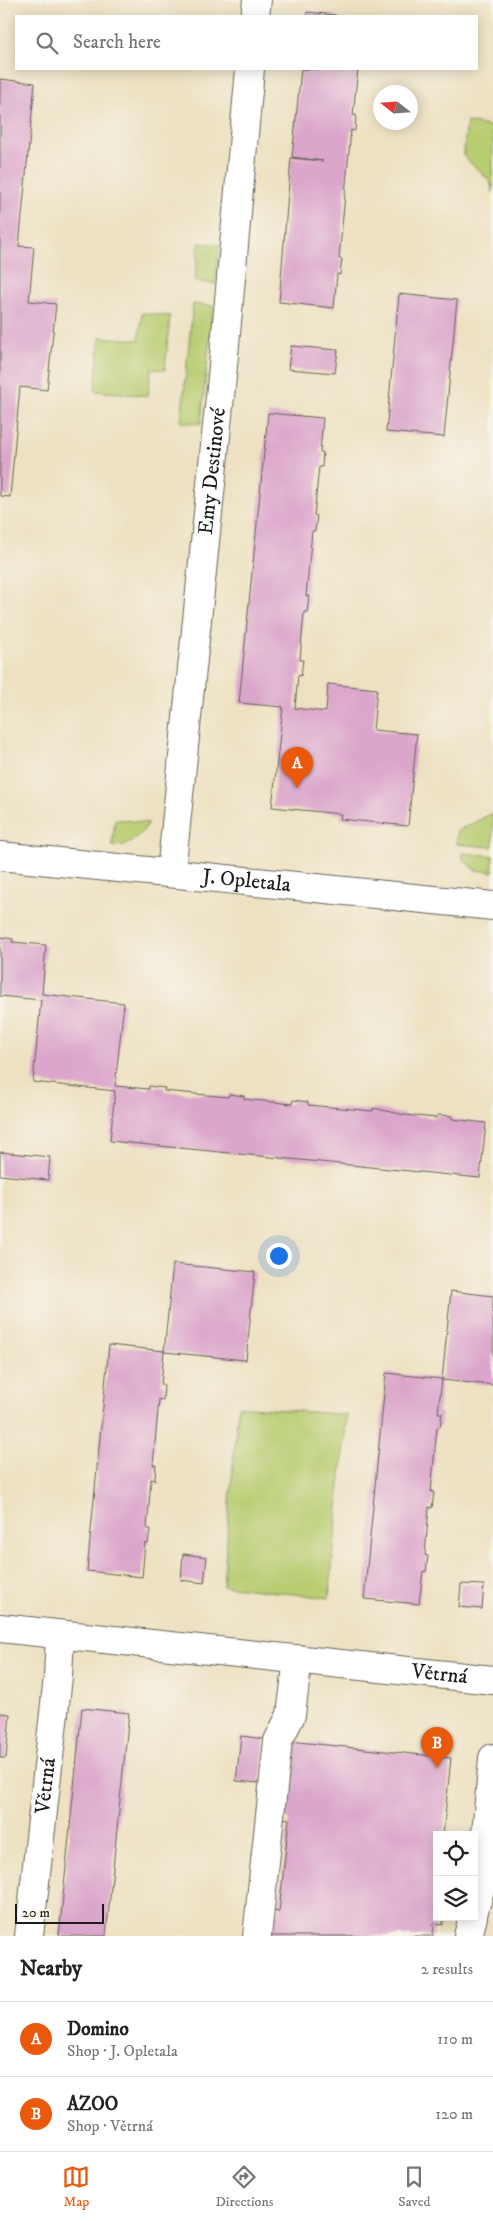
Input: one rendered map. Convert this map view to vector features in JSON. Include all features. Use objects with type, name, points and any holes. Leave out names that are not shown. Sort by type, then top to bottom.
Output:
[{"type":"street","points":[[255,15],[257,0]]},
{"type":"street","name":"Emy Destinové","points":[[171,873],[222,377],[250,70]]},
{"type":"street","name":"J. Opletala","points":[[0,856],[493,906]]},
{"type":"street","name":"Větrná","points":[[0,1628],[60,1636],[493,1680]]},
{"type":"street","name":"Větrná","points":[[29,1936],[58,1676],[60,1636]]},
{"type":"street","points":[[257,1936],[278,1741],[291,1716],[298,1659]]},
{"type":"street","points":[[478,1898],[493,1758]]},
{"type":"street","points":[[468,1936],[472,1921]]},
{"type":"green space","points":[[467,122],[493,127],[493,193],[490,181],[463,156]]},
{"type":"green space","points":[[199,243],[220,245],[215,284],[195,281]]},
{"type":"green space","points":[[193,304],[213,306],[201,424],[181,422]]},
{"type":"green space","points":[[142,313],[170,316],[165,370],[151,369],[148,396],[95,391],[100,337],[139,340]]},
{"type":"green space","points":[[493,813],[493,847],[457,844],[457,831]]},
{"type":"green space","points":[[115,819],[149,823],[130,843],[112,846]]},
{"type":"green space","points":[[462,853],[493,856],[493,872],[475,870],[463,859]]},
{"type":"green space","points":[[238,1406],[347,1415],[329,1598],[223,1586]]},
{"type":"building","points":[[307,12],[336,15],[306,15]]},
{"type":"building","points":[[301,70],[358,70],[353,115],[356,115],[355,131],[351,130],[339,259],[342,259],[340,275],[337,274],[334,308],[279,302],[291,158],[323,161],[292,157]]},
{"type":"building","points":[[0,79],[35,83],[19,246],[34,247],[29,301],[56,304],[47,390],[20,387],[10,497],[0,496]]},
{"type":"building","points":[[399,294],[457,300],[444,437],[386,432]]},
{"type":"building","points":[[291,346],[338,350],[335,373],[288,369]]},
{"type":"building","points":[[268,413],[323,418],[320,452],[323,452],[322,467],[319,467],[314,515],[317,516],[315,531],[312,531],[306,596],[309,596],[307,612],[304,612],[300,660],[303,660],[301,676],[298,675],[295,708],[326,712],[328,684],[377,689],[373,730],[417,734],[408,826],[340,819],[341,814],[272,807],[283,707],[239,703]]},
{"type":"building","points":[[0,937],[13,939],[12,942],[46,945],[42,994],[124,1003],[115,1086],[149,1089],[149,1086],[165,1088],[164,1091],[228,1097],[229,1094],[244,1096],[244,1099],[292,1104],[293,1100],[308,1102],[308,1105],[373,1111],[373,1108],[405,1115],[437,1118],[437,1115],[452,1116],[452,1119],[486,1123],[480,1178],[110,1141],[115,1091],[33,1082],[41,1000],[0,996]]},
{"type":"building","points":[[0,1152],[50,1157],[48,1180],[0,1175]]},
{"type":"building","points":[[173,1264],[255,1272],[246,1360],[164,1352]]},
{"type":"building","points":[[451,1291],[493,1296],[493,1385],[442,1380]]},
{"type":"building","points":[[109,1345],[164,1351],[161,1385],[164,1385],[163,1400],[159,1399],[153,1465],[156,1465],[155,1480],[151,1479],[147,1529],[150,1529],[148,1544],[145,1543],[142,1577],[87,1571]]},
{"type":"building","points":[[386,1373],[442,1379],[438,1413],[442,1413],[440,1427],[437,1427],[431,1492],[434,1492],[432,1508],[429,1507],[425,1555],[428,1556],[426,1572],[423,1571],[419,1604],[364,1599]]},
{"type":"building","points":[[183,1554],[207,1557],[204,1583],[181,1580]]},
{"type":"building","points":[[461,1584],[484,1585],[482,1609],[459,1607]]},
{"type":"building","points":[[82,1708],[129,1713],[106,1936],[59,1936]]},
{"type":"building","points":[[0,1713],[10,1714],[6,1758],[0,1758]]},
{"type":"building","points":[[241,1736],[265,1739],[260,1783],[236,1781]]},
{"type":"building","points":[[289,1741],[451,1758],[443,1831],[433,1831],[433,1921],[443,1921],[443,1925],[434,1923],[433,1936],[269,1936],[272,1911],[279,1912],[289,1819],[281,1818]]},
{"type":"place","name":"Domino","points":[[297,788]]},
{"type":"place","name":"AZOO","points":[[437,1768]]}]
